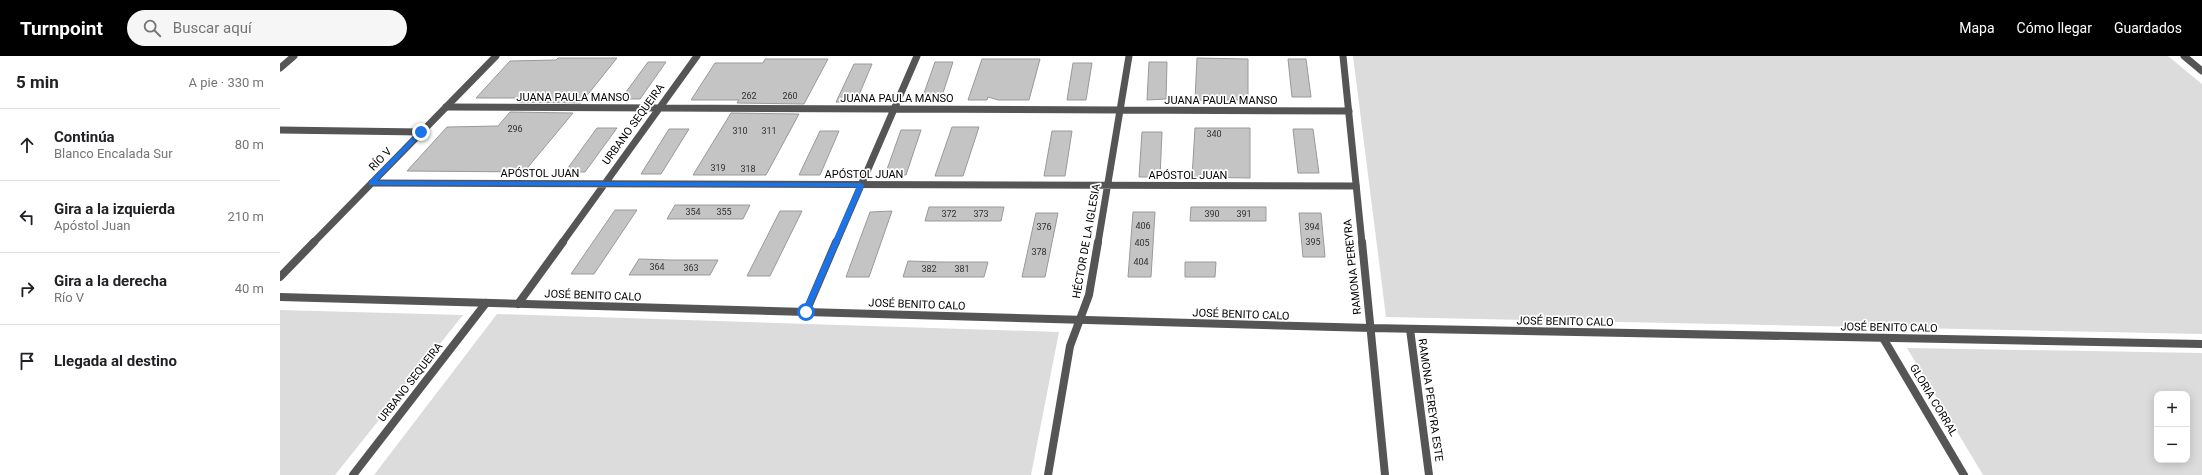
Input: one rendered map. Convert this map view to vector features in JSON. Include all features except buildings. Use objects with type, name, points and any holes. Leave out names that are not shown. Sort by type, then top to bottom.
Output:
[{"type":"street","points":[[280,68],[294,56]]},
{"type":"street","name":"RÍO V","points":[[280,277],[496,56]]},
{"type":"street","name":"URBANO SEQUEIRA","points":[[518,304],[697,56]]},
{"type":"street","points":[[806,312],[917,56]]},
{"type":"street","name":"HÉCTOR DE LA IGLESIA","points":[[1048,475],[1070,346],[1089,295],[1129,56]]},
{"type":"street","name":"RAMONA PEREYRA","points":[[1343,56],[1385,475]]},
{"type":"street","points":[[2184,56],[2202,71]]},
{"type":"street","name":"JUANA PAULA MANSO","points":[[446,107],[1349,111]]},
{"type":"street","points":[[280,130],[421,132]]},
{"type":"street","name":"APÓSTOL JUAN","points":[[372,183],[1356,186]]},
{"type":"street","name":"JOSÉ BENITO CALO","points":[[280,297],[1410,329],[2202,344]]},
{"type":"street","name":"URBANO SEQUEIRA","points":[[353,475],[486,303]]},
{"type":"street","name":"RAMONA PEREYRA ESTE","points":[[1410,329],[1430,475]]},
{"type":"street","name":"GLORIA CORRAL","points":[[1883,338],[1964,475]]},
{"type":"shaded area","points":[[1353,56],[2168,56],[2202,84],[2202,334],[1386,317]]},
{"type":"shaded area","points":[[280,310],[463,315],[335,475],[280,475]]},
{"type":"shaded area","points":[[497,314],[1059,332],[1031,475],[374,475]]},
{"type":"shaded area","points":[[1907,348],[2202,353],[2202,475],[1983,475]]},
{"type":"route","points":[[421,132],[372,183],[861,185],[806,312]]}]
